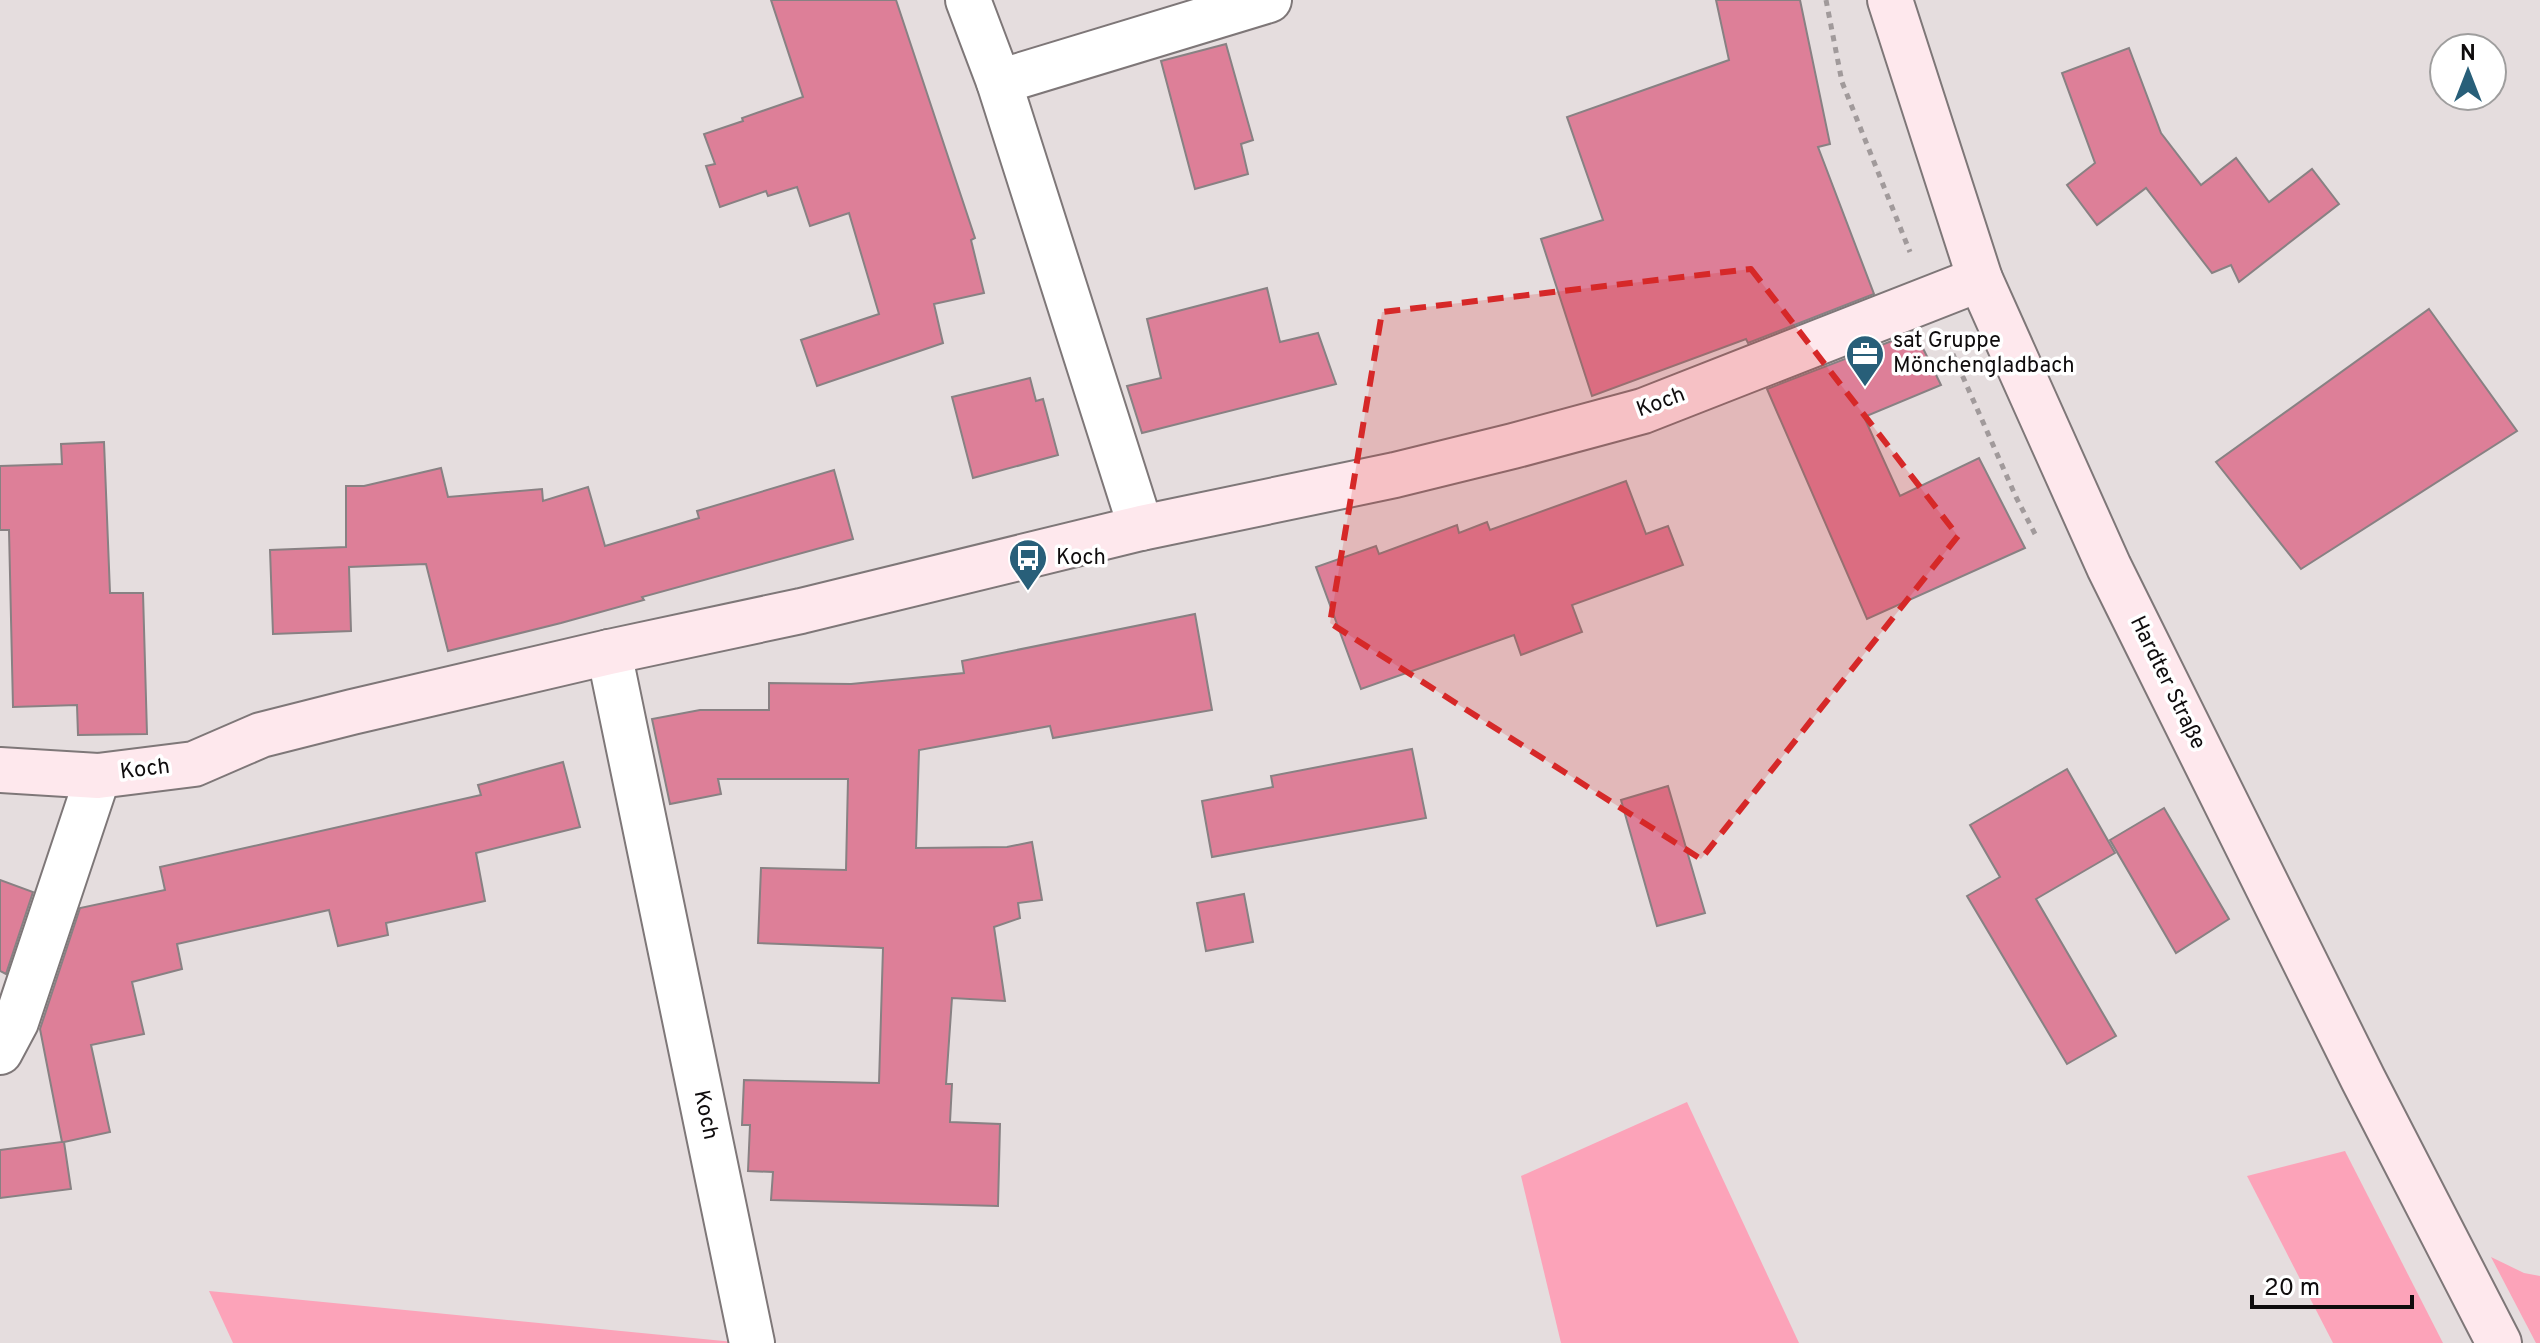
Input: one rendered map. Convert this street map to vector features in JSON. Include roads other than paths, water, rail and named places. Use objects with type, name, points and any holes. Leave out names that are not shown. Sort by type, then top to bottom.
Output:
[{"type":"street","points":[[968,0],[999,82],[1141,528]]},
{"type":"street","points":[[999,82],[1269,0]]},
{"type":"street","name":"Hardter Straße","points":[[1890,0],[1980,279],[2109,567],[2363,1079],[2499,1343]]},
{"type":"street","name":"Koch","points":[[0,770],[98,776],[194,764],[261,735],[609,652],[801,611],[1141,528],[1395,475],[1513,446],[1643,411],[1980,279]]},
{"type":"street","name":"Koch","points":[[609,652],[752,1343]]},
{"type":"street","name":"Koch","points":[[0,1052],[16,1022],[98,776]]},
{"type":"place","name":"sat Gruppe Mönchengladbach","points":[[1865,388]]},
{"type":"place","name":"Koch","points":[[1028,592]]}]
